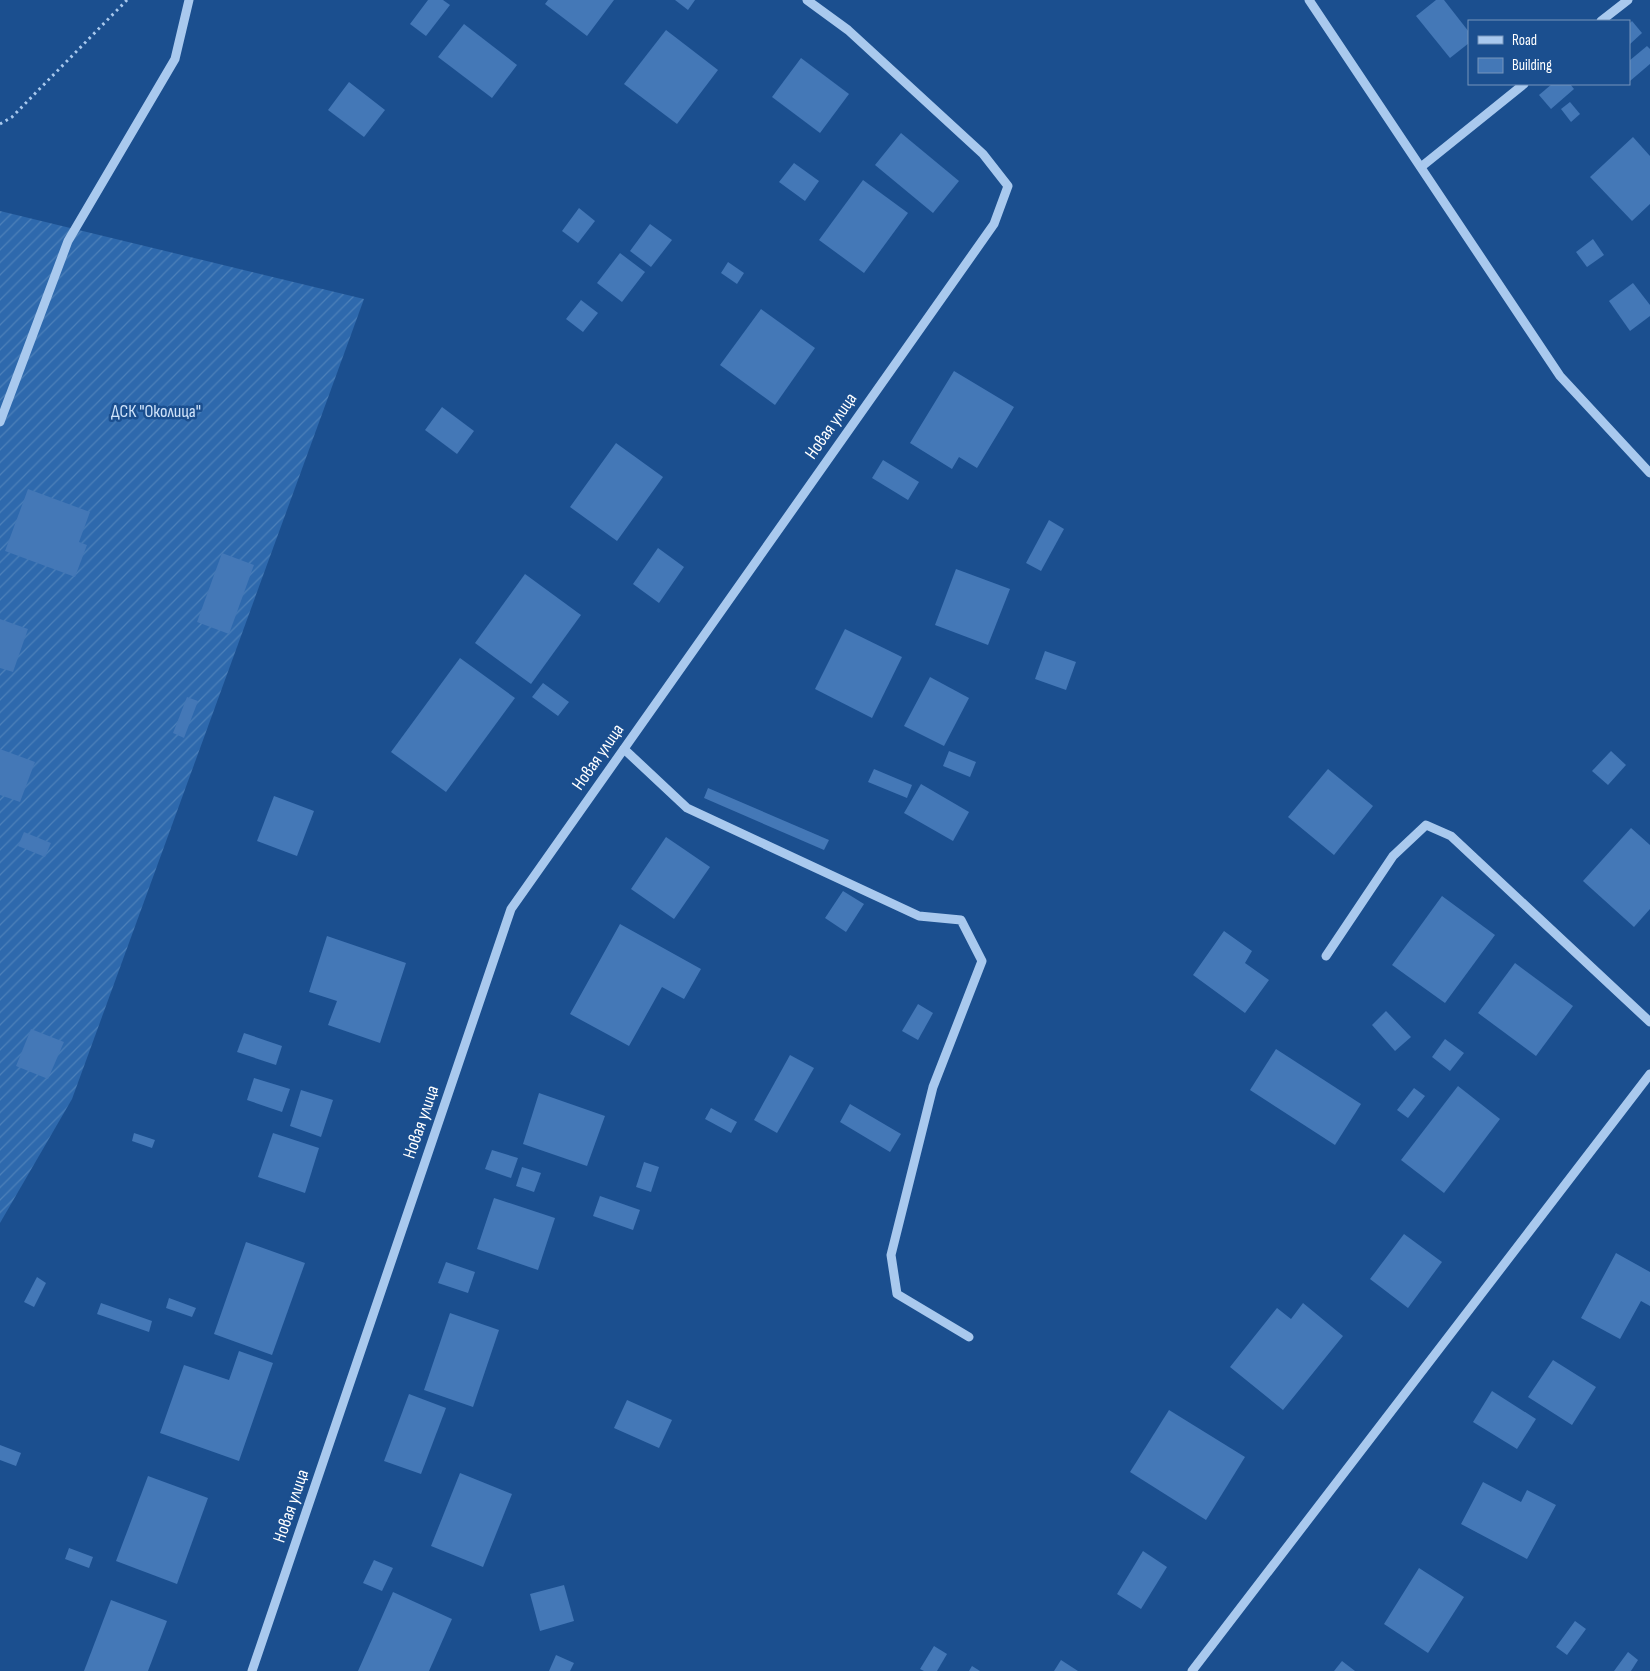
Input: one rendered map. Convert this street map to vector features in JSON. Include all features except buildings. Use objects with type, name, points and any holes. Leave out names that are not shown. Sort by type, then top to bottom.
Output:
[{"type":"street","points":[[0,422],[68,241],[175,59],[189,0]]},
{"type":"street","name":"Новая улица","points":[[252,1671],[511,909],[994,224],[1008,186],[983,154],[848,30],[807,0]]},
{"type":"street","points":[[1309,0],[1560,376],[1650,472]]},
{"type":"street","points":[[1602,20],[1628,0]]},
{"type":"street","points":[[1421,167],[1523,85]]},
{"type":"street","points":[[624,749],[687,808],[919,916],[961,920],[982,961],[933,1087],[891,1255],[897,1294],[969,1336]]},
{"type":"street","points":[[1326,956],[1393,856],[1426,825],[1451,836],[1650,1022]]},
{"type":"street","points":[[1192,1671],[1650,1074]]},
{"type":"path","points":[[0,124],[12,116],[127,0]]},
{"type":"green space","name":"ДСК \"Околица\"","points":[[0,211],[364,299],[72,1099],[0,1223]]}]
